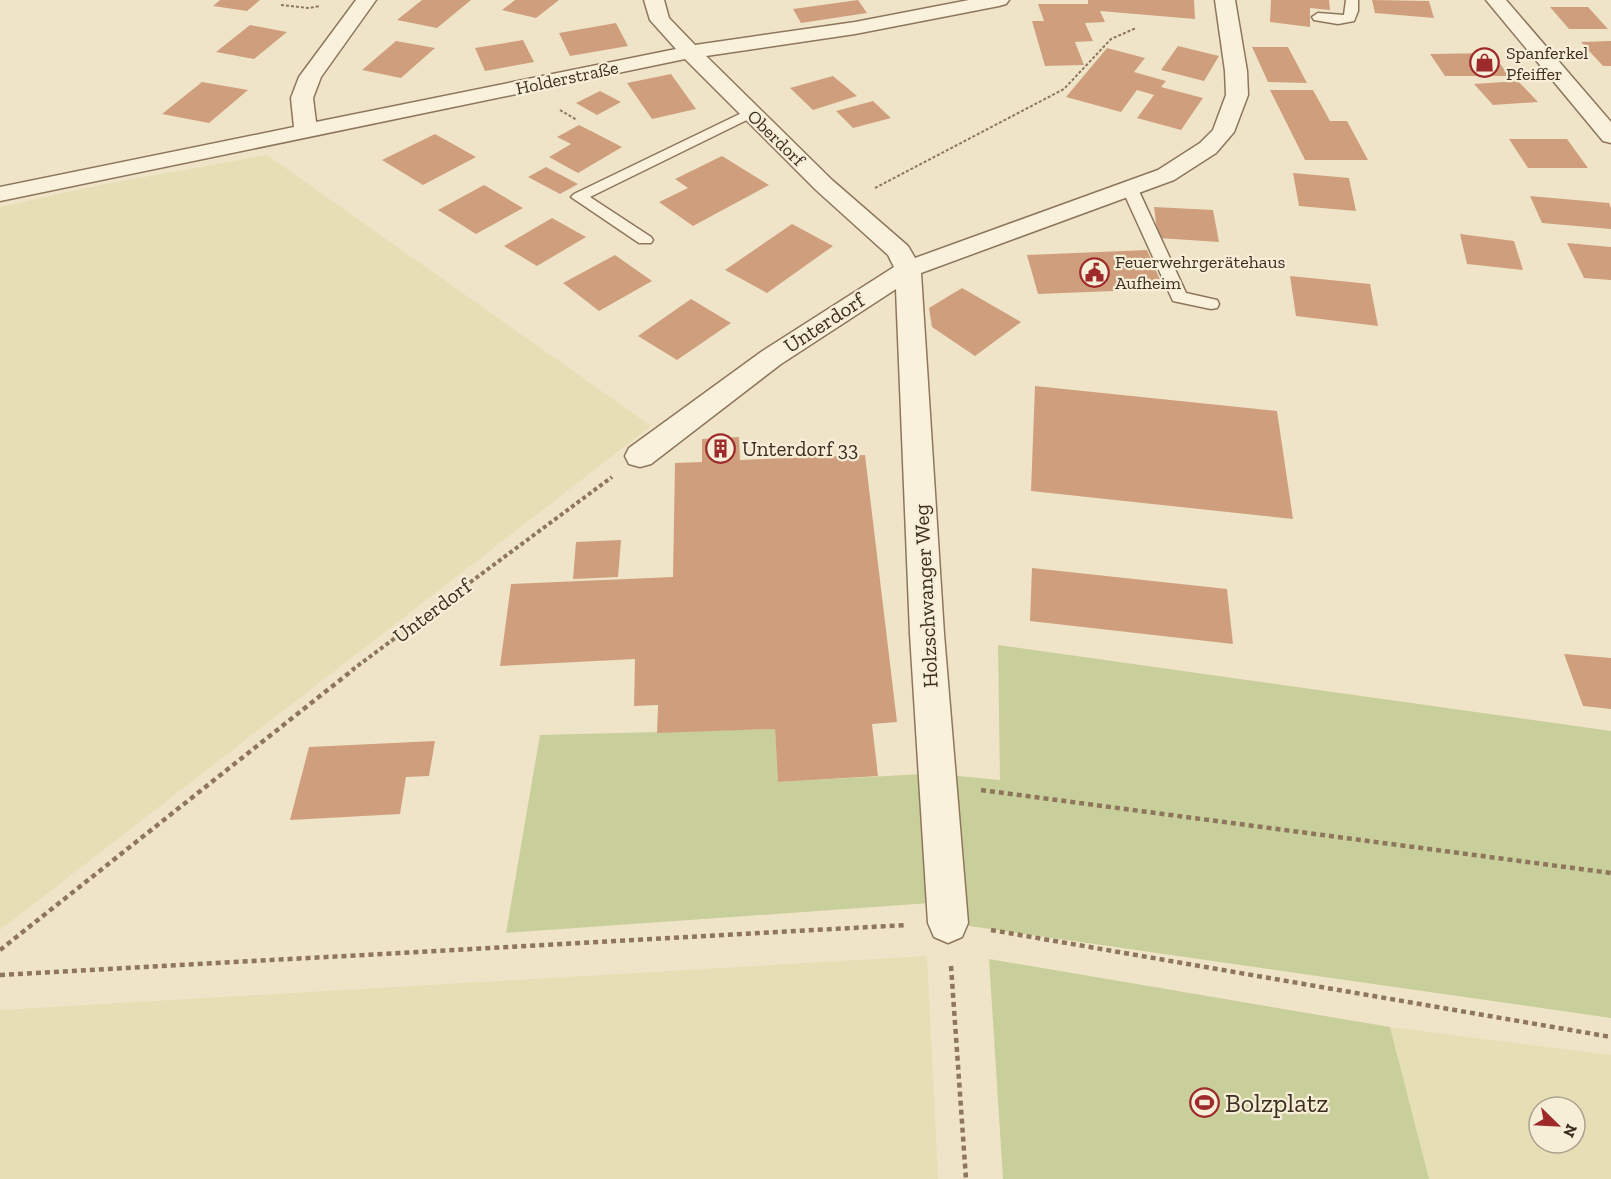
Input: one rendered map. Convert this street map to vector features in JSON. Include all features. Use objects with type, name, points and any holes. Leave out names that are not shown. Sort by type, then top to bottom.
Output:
[{"type":"street","points":[[306,132],[302,98],[310,77],[366,0]]},
{"type":"street","name":"Oberdorf","points":[[654,0],[660,20],[690,52],[750,113],[899,251],[908,269]]},
{"type":"street","name":"Holderstraße","points":[[0,194],[690,52],[855,28],[999,0]]},
{"type":"street","name":"Unterdorf","points":[[640,456],[771,358],[908,269],[1166,175],[1208,148],[1222,132],[1237,95],[1236,71],[1225,0]]},
{"type":"street","points":[[1496,0],[1611,136]]},
{"type":"street","name":"Holzschwanger Weg","points":[[908,269],[927,634],[948,923]]},
{"type":"lane","points":[[1318,17],[1338,20],[1349,18],[1352,11],[1352,0]]},
{"type":"lane","points":[[645,240],[579,197],[750,113]]},
{"type":"lane","points":[[1130,189],[1179,297],[1211,304]]},
{"type":"path","points":[[846,203],[1064,88],[1111,39],[1136,28]]},
{"type":"path","name":"Unterdorf","points":[[0,950],[355,668],[640,456]]},
{"type":"path","points":[[939,784],[1611,873]]},
{"type":"path","points":[[948,923],[966,1179]]},
{"type":"path","points":[[0,975],[948,923],[1611,1036]]},
{"type":"shaded area","points":[[267,155],[651,426],[0,930],[0,207],[105,184]]},
{"type":"shaded area","points":[[927,956],[938,1179],[0,1179],[0,1010]]},
{"type":"shaded area","points":[[1390,1027],[1611,1055],[1611,1179],[1429,1179]]},
{"type":"green space","points":[[998,645],[1611,731],[1611,1018],[948,923],[937,774],[1000,780]]},
{"type":"green space","points":[[775,729],[778,782],[923,774],[930,903],[506,933],[540,735]]},
{"type":"green space","name":"Bolzplatz","points":[[989,959],[1390,1027],[1429,1179],[1003,1179]]},
{"type":"building","points":[[220,0],[260,0],[247,11],[213,6]]},
{"type":"building","points":[[422,0],[471,0],[437,28],[397,20]]},
{"type":"building","points":[[515,0],[559,0],[536,18],[502,10]]},
{"type":"building","points":[[858,0],[867,13],[801,23],[793,9]]},
{"type":"building","points":[[1088,0],[1194,0],[1195,19],[1100,11],[1105,22],[1085,23],[1093,41],[1075,42],[1084,65],[1045,66],[1032,21],[1044,21],[1038,4],[1088,4]]},
{"type":"building","points":[[1271,0],[1329,0],[1330,10],[1310,8],[1310,27],[1270,22]]},
{"type":"building","points":[[1372,0],[1429,1],[1434,18],[1375,13]]},
{"type":"building","points":[[1550,7],[1588,7],[1608,29],[1569,29]]},
{"type":"building","points":[[616,23],[628,46],[570,56],[559,33]]},
{"type":"building","points":[[250,25],[287,32],[254,59],[216,52]]},
{"type":"building","points":[[523,40],[534,62],[485,71],[475,48]]},
{"type":"building","points":[[396,41],[435,48],[401,78],[362,70]]},
{"type":"building","points":[[1611,41],[1611,66],[1603,66],[1581,42]]},
{"type":"building","points":[[1178,46],[1219,56],[1204,81],[1161,70]]},
{"type":"building","points":[[1252,47],[1288,47],[1307,83],[1268,82]]},
{"type":"building","points":[[1107,48],[1145,58],[1134,72],[1166,81],[1161,87],[1203,98],[1181,130],[1137,118],[1154,95],[1137,90],[1121,112],[1066,97]]},
{"type":"building","points":[[1492,53],[1509,76],[1445,76],[1430,54]]},
{"type":"building","points":[[671,74],[696,109],[652,119],[627,83]]},
{"type":"building","points":[[833,76],[857,96],[813,110],[790,88]]},
{"type":"building","points":[[1518,81],[1538,102],[1493,105],[1474,84]]},
{"type":"building","points":[[202,82],[248,90],[209,123],[162,114]]},
{"type":"building","points":[[1270,90],[1313,90],[1330,121],[1347,121],[1368,160],[1305,160]]},
{"type":"building","points":[[600,91],[621,102],[597,115],[576,103]]},
{"type":"building","points":[[873,101],[891,118],[853,128],[836,111]]},
{"type":"building","points":[[579,125],[622,147],[578,173],[549,157],[571,144],[557,137]]},
{"type":"building","points":[[435,134],[476,157],[423,185],[382,160]]},
{"type":"building","points":[[1509,139],[1567,139],[1588,168],[1528,168]]},
{"type":"building","points":[[722,156],[769,185],[693,226],[659,202],[688,188],[675,179]]},
{"type":"building","points":[[546,167],[578,184],[560,194],[528,177]]},
{"type":"building","points":[[1293,173],[1349,178],[1356,211],[1299,206]]},
{"type":"building","points":[[484,185],[523,208],[476,234],[438,210]]},
{"type":"building","points":[[1530,196],[1609,203],[1611,229],[1542,223]]},
{"type":"building","points":[[1154,207],[1213,210],[1219,242],[1158,238]]},
{"type":"building","points":[[552,218],[586,237],[537,266],[504,246]]},
{"type":"building","points":[[792,224],[833,246],[767,293],[725,270]]},
{"type":"building","points":[[1460,234],[1514,241],[1523,270],[1467,264]]},
{"type":"building","points":[[1567,243],[1611,247],[1611,280],[1584,278]]},
{"type":"building","name":"Feuerwehrgerätehaus Aufheim","points":[[1147,250],[1164,289],[1038,294],[1027,255]]},
{"type":"building","points":[[615,255],[652,281],[599,311],[563,283]]},
{"type":"building","points":[[1290,276],[1370,284],[1378,326],[1296,316]]},
{"type":"building","points":[[962,288],[1021,322],[975,356],[932,327],[929,308]]},
{"type":"building","points":[[691,299],[731,323],[677,360],[638,336]]},
{"type":"building","points":[[1035,386],[1277,411],[1293,519],[1031,491]]},
{"type":"building","points":[[739,437],[740,460],[865,455],[897,722],[872,724],[878,776],[778,782],[775,729],[657,733],[658,705],[634,706],[635,659],[500,666],[511,584],[673,577],[675,463],[702,462],[702,439]]},
{"type":"building","points":[[621,540],[618,577],[573,579],[576,542]]},
{"type":"building","points":[[1032,568],[1227,589],[1233,644],[1030,621]]},
{"type":"building","points":[[1564,654],[1611,658],[1611,709],[1583,706]]},
{"type":"building","points":[[435,741],[429,776],[406,777],[400,814],[290,820],[309,747]]},
{"type":"place","name":"Spanferkel Pfeiffer","points":[[1485,63]]},
{"type":"place","name":"Feuerwehrgerätehaus Aufheim","points":[[1094,272]]},
{"type":"place","name":"Unterdorf 33","points":[[721,449]]},
{"type":"place","name":"Bolzplatz","points":[[1204,1103]]}]
